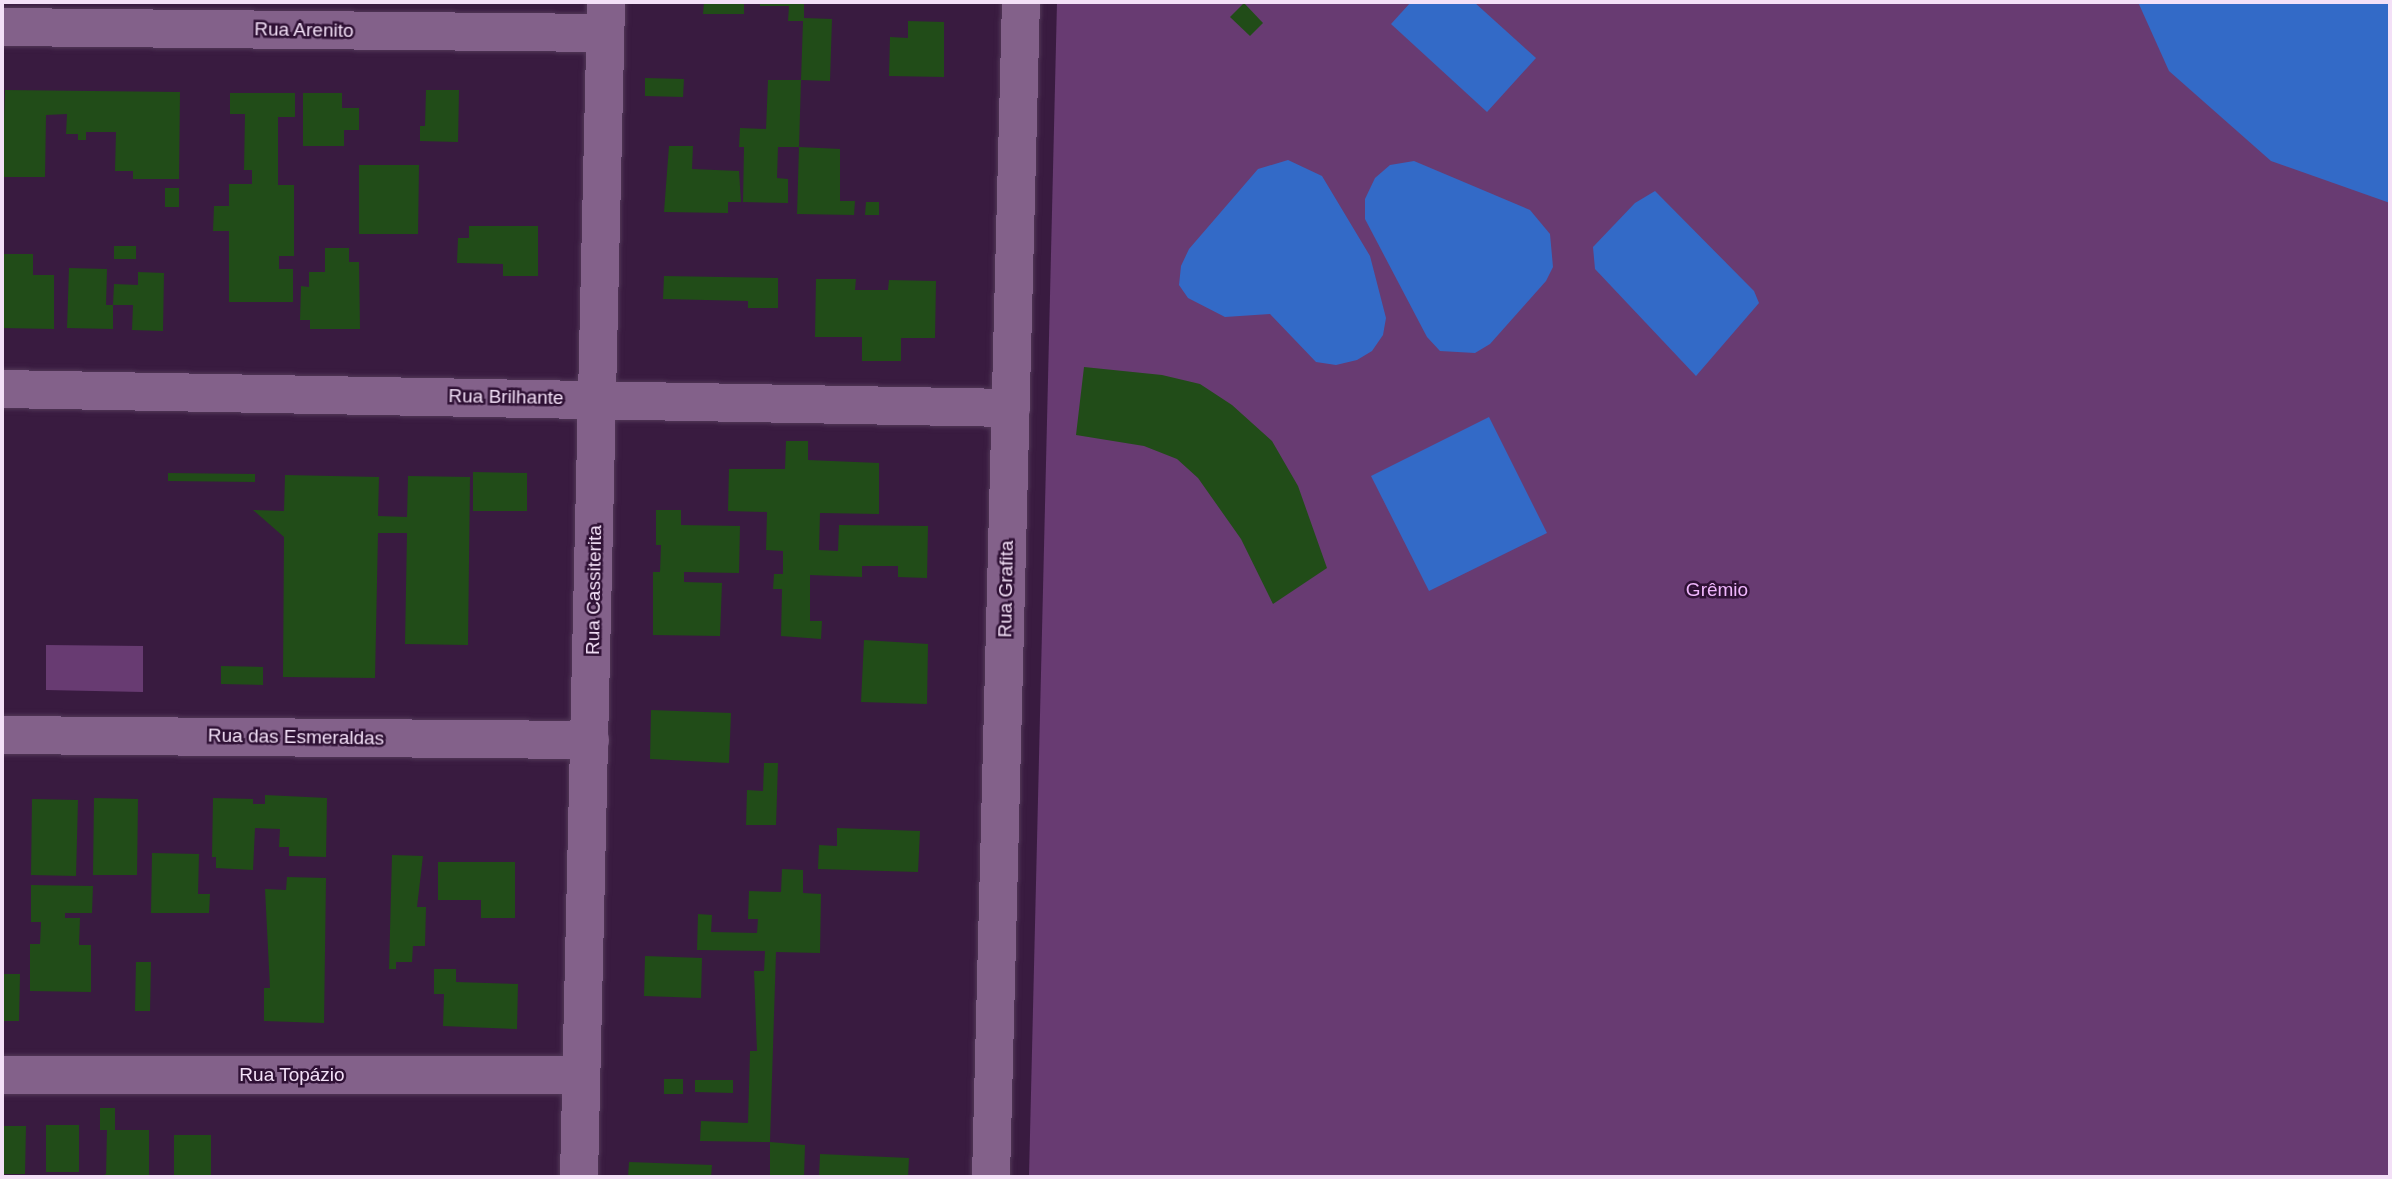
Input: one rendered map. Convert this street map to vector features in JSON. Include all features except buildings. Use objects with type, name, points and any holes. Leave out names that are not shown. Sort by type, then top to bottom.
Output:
[{"type":"street","name":"Rua Grafita","points":[[991,1177],[1021,2]]},
{"type":"street","name":"Rua Arenito","points":[[2,27],[606,17]]},
{"type":"street","name":"Rua Cassiterita","points":[[579,1177],[606,17]]},
{"type":"street","name":"Rua Brilhante","points":[[2,389],[599,398],[1011,408]]},
{"type":"street","name":"Rua das Esmeraldas","points":[[2,735],[590,740]]},
{"type":"street","name":"Rua Topázio","points":[[2,1075],[581,1075]]},
{"type":"green space","name":"Grêmio","points":[[1057,2],[2390,2],[2390,1177],[1029,1177]]},
{"type":"green space","points":[[46,645],[143,646],[143,692],[46,690]]},
{"type":"water","points":[[1411,2],[1474,2],[1536,58],[1487,112],[1391,24]]},
{"type":"water","points":[[2138,2],[2390,2],[2390,203],[2271,161],[2169,71]]},
{"type":"water","points":[[1288,160],[1322,176],[1370,256],[1386,318],[1383,335],[1372,351],[1357,360],[1336,365],[1316,362],[1270,314],[1225,317],[1188,298],[1179,285],[1181,266],[1189,249],[1258,169]]},
{"type":"water","points":[[1414,161],[1530,210],[1550,234],[1553,267],[1546,281],[1490,344],[1475,353],[1440,351],[1427,337],[1365,219],[1365,199],[1375,178],[1390,165]]},
{"type":"water","points":[[1655,191],[1754,291],[1759,303],[1696,376],[1595,269],[1593,247],[1635,203]]},
{"type":"water","points":[[1489,417],[1547,533],[1429,591],[1371,476]]}]
